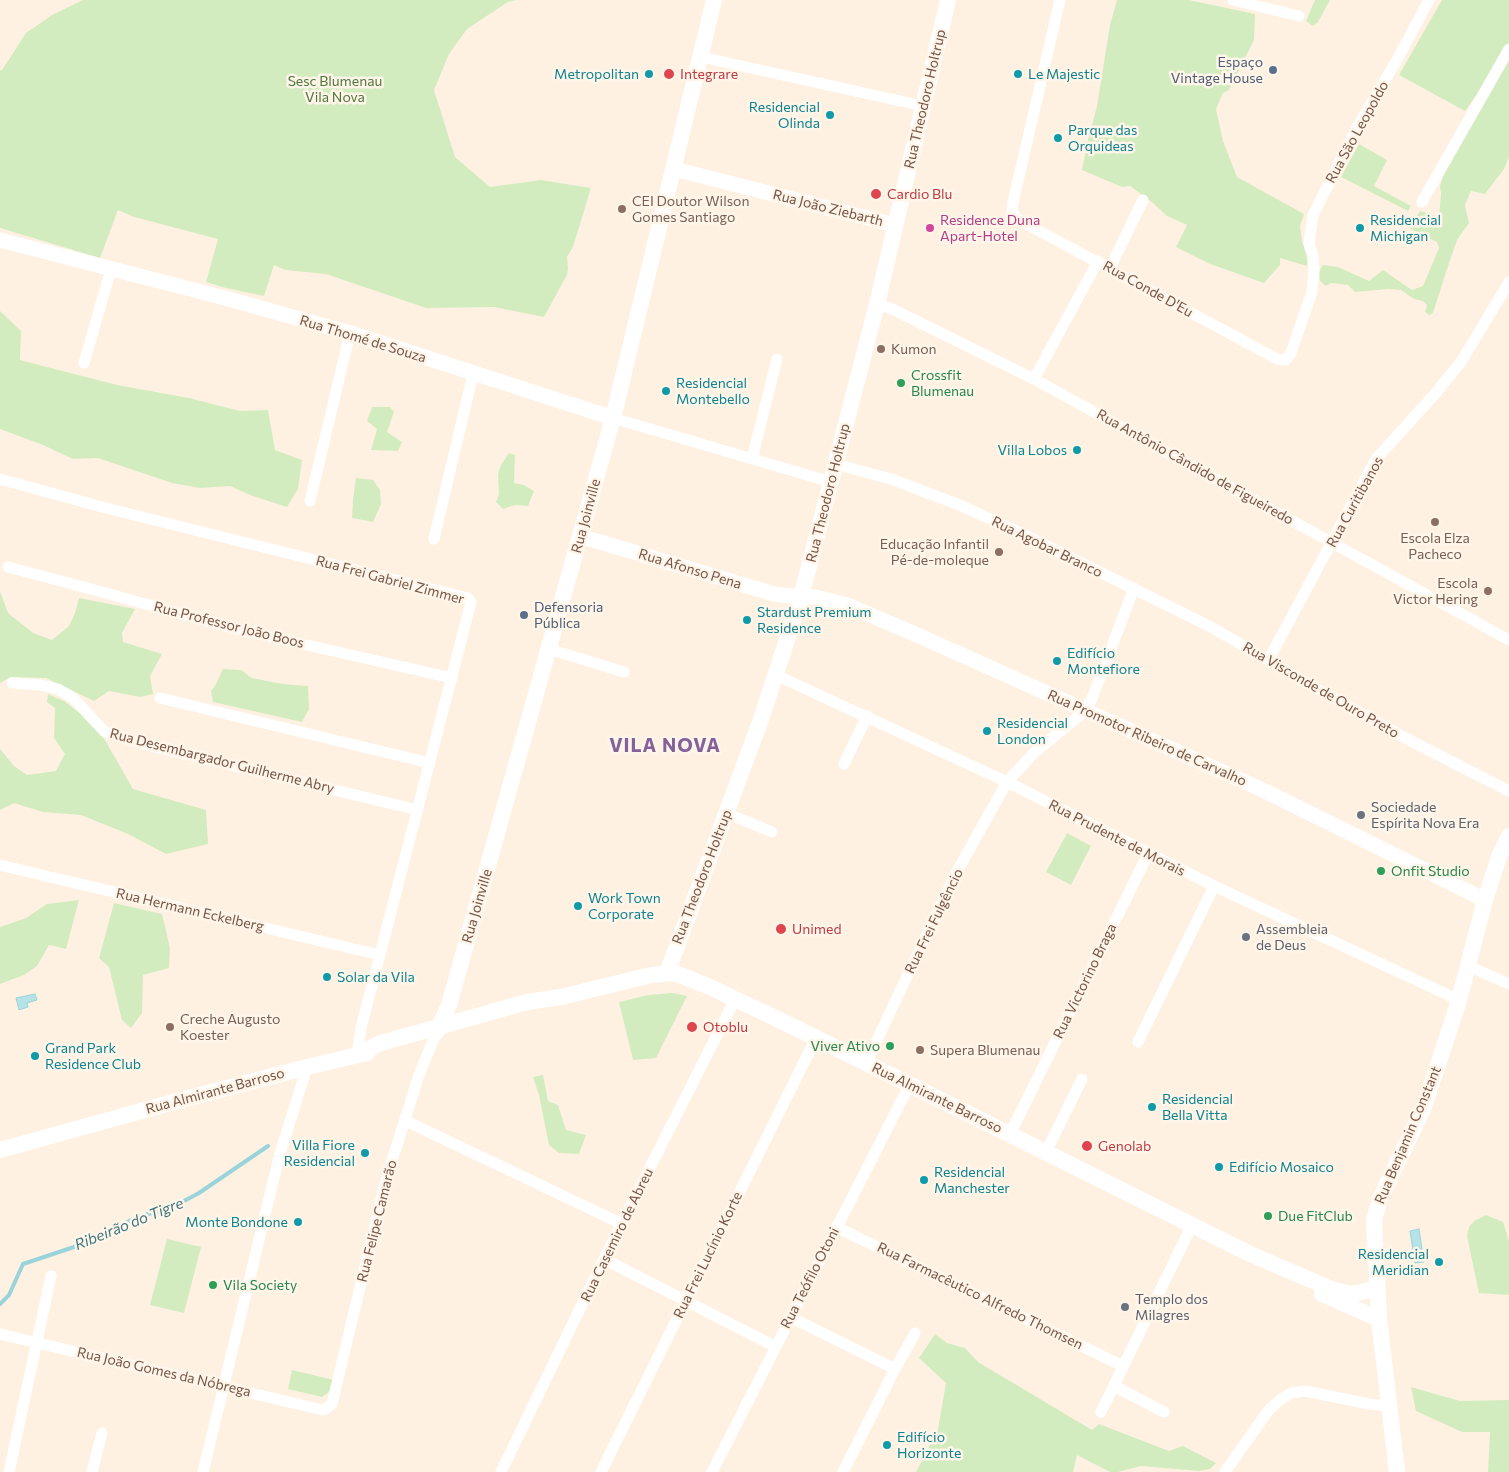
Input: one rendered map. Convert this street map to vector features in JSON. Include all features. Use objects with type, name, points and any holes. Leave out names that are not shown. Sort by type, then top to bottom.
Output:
[{"type":"main road","name":"Rua Joinville","points":[[437,1031],[449,1005],[613,418],[714,0]]},
{"type":"main road","name":"Rua Theodoro Holtrup","points":[[667,973],[776,675],[801,598],[877,304],[948,0]]},
{"type":"main road","name":"Rua Benjamin Constant","points":[[1398,1472],[1379,1319],[1374,1220],[1380,1199],[1422,1109],[1459,1000],[1500,854],[1509,836]]},
{"type":"main road","name":"Rua Almirante Barroso","points":[[0,1150],[357,1055],[381,1043],[437,1031],[527,1002],[561,997],[651,975],[667,973],[684,976],[816,1038],[1248,1253],[1334,1290],[1351,1294],[1377,1288]]},
{"type":"main road","name":"Rua Almirante Barroso","points":[[0,1142],[74,1129]]},
{"type":"main road","name":"Rua Almirante Barroso","points":[[1248,1253],[1278,1273],[1332,1300],[1379,1319]]},
{"type":"street","name":"Rua Conde D'Eu","points":[[1060,0],[1012,212],[1019,220],[1277,359],[1286,360]]},
{"type":"street","points":[[1233,0],[1299,16]]},
{"type":"street","name":"Rua São Leopoldo","points":[[1286,360],[1291,353],[1312,292],[1314,270],[1313,256],[1309,243],[1313,215],[1356,129],[1397,60],[1429,0]]},
{"type":"street","points":[[1422,202],[1509,49]]},
{"type":"street","points":[[701,57],[924,106]]},
{"type":"street","name":"Rua João Ziebarth","points":[[674,169],[895,225]]},
{"type":"street","points":[[1110,268],[1143,200]]},
{"type":"street","name":"Rua Thomé de Souza","points":[[0,240],[225,298],[350,333],[613,418]]},
{"type":"street","points":[[1034,379],[1098,261]]},
{"type":"street","points":[[84,363],[111,269]]},
{"type":"street","name":"Rua Curitibanos","points":[[1269,659],[1376,459],[1461,362],[1509,282]]},
{"type":"street","name":"Rua Antônio Cândido de Figueiredo","points":[[877,304],[892,309],[1034,379],[1509,640]]},
{"type":"street","points":[[310,501],[350,333]]},
{"type":"street","points":[[752,459],[777,359]]},
{"type":"street","points":[[434,539],[473,374]]},
{"type":"street","points":[[613,418],[831,482]]},
{"type":"street","name":"Rua Agobar Branco","points":[[835,464],[891,479],[962,506],[1134,588]]},
{"type":"street","name":"Rua Frei Gabriel Zimmer","points":[[0,478],[111,509],[468,598],[471,602],[359,1038],[357,1055]]},
{"type":"street","name":"Rua Afonso Pena","points":[[580,536],[774,594],[801,598]]},
{"type":"street","name":"Rua Professor João Boos","points":[[8,567],[232,628],[452,678]]},
{"type":"street","points":[[1085,711],[1134,588]]},
{"type":"street","name":"Rua Visconde de Ouro Preto","points":[[1134,588],[1212,627],[1399,734],[1509,790]]},
{"type":"street","name":"Rua Promotor Ribeiro de Carvalho","points":[[801,598],[816,596],[853,607],[915,634],[1263,790],[1486,900]]},
{"type":"street","points":[[549,649],[624,672]]},
{"type":"street","name":"Rua Prudente de Morais","points":[[776,675],[1007,782],[1214,886],[1459,1000]]},
{"type":"street","name":"Rua Desembargador Guilherme Abry","points":[[12,684],[40,685],[58,689],[73,698],[104,731],[111,734],[147,745],[418,810]]},
{"type":"street","points":[[160,698],[430,763]]},
{"type":"street","name":"Rua Frei Fulgêncio","points":[[866,1063],[956,874],[1007,782],[1035,752],[1085,711]]},
{"type":"street","points":[[844,764],[867,716]]},
{"type":"street","points":[[726,813],[772,832]]},
{"type":"street","name":"Rua Victorino Braga","points":[[1010,1134],[1148,854]]},
{"type":"street","name":"Rua Hermann Eckelberg","points":[[0,865],[380,955]]},
{"type":"street","points":[[1138,1042],[1214,886]]},
{"type":"street","points":[[1468,966],[1509,984]]},
{"type":"street","name":"Rua Casemiro de Abreu","points":[[501,1472],[604,1259],[735,999]]},
{"type":"street","name":"Rua Felipe Camarão","points":[[328,1408],[332,1404],[385,1183],[425,1058],[437,1031]]},
{"type":"street","name":"Rua Frei Lucínio Korte","points":[[600,1472],[816,1038]]},
{"type":"street","points":[[203,1472],[279,1157],[307,1067]]},
{"type":"street","points":[[1046,1152],[1082,1079]]},
{"type":"street","name":"Rua Teófilo Otoni","points":[[712,1472],[910,1084]]},
{"type":"street","points":[[404,1120],[622,1224]]},
{"type":"street","points":[[1101,1412],[1192,1225]]},
{"type":"street","name":"Rua Farmacêutico Alfredo Thomsen","points":[[836,1227],[1123,1366]]},
{"type":"street","points":[[604,1259],[776,1347]]},
{"type":"street","points":[[9,1472],[52,1276]]},
{"type":"street","points":[[790,1317],[895,1369]]},
{"type":"street","points":[[843,1472],[915,1333]]},
{"type":"street","name":"Rua João Gomes da Nóbrega","points":[[0,1334],[323,1410],[328,1408]]},
{"type":"street","points":[[1114,1386],[1164,1412]]},
{"type":"street","points":[[1225,1472],[1268,1411],[1281,1399],[1292,1393],[1304,1391],[1369,1404],[1390,1406]]},
{"type":"street","points":[[92,1472],[102,1433]]},
{"type":"green space","name":"Sesc Blumenau Vila Nova","points":[[83,0],[517,0],[508,2],[467,29],[449,54],[434,90],[455,157],[490,187],[541,180],[591,188],[573,247],[567,257],[567,275],[544,317],[494,307],[426,308],[326,274],[285,270],[274,265],[264,296],[226,288],[206,282],[218,239],[134,217],[118,210],[100,258],[0,228],[0,70],[2,70],[26,33],[52,15]]},
{"type":"green space","points":[[1117,0],[1189,0],[1255,14],[1254,40],[1229,90],[1223,93],[1216,109],[1223,141],[1237,177],[1304,214],[1300,226],[1307,266],[1280,258],[1280,265],[1264,283],[1210,264],[1176,247],[1187,225],[1167,216],[1130,186],[1122,187],[1082,170],[1097,106],[1110,25]]},
{"type":"green space","points":[[1315,0],[1330,0],[1318,22],[1313,26],[1306,21]]},
{"type":"green space","points":[[1442,0],[1509,0],[1509,157],[1504,169],[1485,194],[1471,191],[1465,205],[1469,223],[1457,240],[1433,313],[1429,315],[1425,312],[1427,305],[1423,301],[1414,299],[1401,290],[1388,289],[1355,292],[1348,285],[1331,283],[1326,286],[1320,281],[1319,271],[1323,265],[1338,267],[1369,281],[1383,270],[1412,290],[1423,286],[1439,248],[1437,242],[1409,228],[1420,211],[1439,217],[1440,186],[1447,164],[1477,94],[1465,111],[1399,75]]},
{"type":"green space","points":[[1359,144],[1387,160],[1374,186],[1411,206],[1408,211],[1341,177]]},
{"type":"green space","points":[[0,311],[21,331],[20,360],[117,385],[189,398],[240,411],[268,410],[275,450],[302,460],[298,489],[287,507],[250,495],[230,486],[200,488],[172,483],[98,458],[73,459],[43,445],[0,429]]},
{"type":"green space","points":[[372,407],[390,407],[394,412],[387,432],[402,442],[398,451],[371,450],[377,429],[367,421]]},
{"type":"green space","points":[[509,453],[515,455],[514,483],[524,485],[534,491],[528,506],[515,505],[503,509],[496,502],[499,494],[498,474],[501,465]]},
{"type":"green space","points":[[356,478],[373,480],[380,490],[381,504],[373,522],[352,518]]},
{"type":"green space","points":[[0,591],[8,613],[33,633],[52,640],[69,626],[79,598],[135,609],[122,633],[123,642],[162,654],[150,676],[153,694],[140,697],[109,691],[94,701],[46,678],[11,677],[0,683]]},
{"type":"green space","points":[[223,669],[241,670],[252,678],[282,684],[308,686],[309,709],[302,722],[213,702],[211,691]]},
{"type":"green space","points":[[48,694],[64,701],[81,714],[105,740],[133,789],[206,810],[208,844],[166,854],[128,834],[81,815],[43,812],[14,803],[0,810],[0,749],[14,766],[27,775],[56,771],[65,754],[54,738],[55,708],[47,702]]},
{"type":"green space","points":[[1067,833],[1091,846],[1071,885],[1046,872]]},
{"type":"green space","points":[[79,900],[66,949],[49,945],[37,966],[24,975],[0,984],[0,927],[26,918],[47,904]]},
{"type":"green space","points":[[114,903],[162,914],[170,948],[169,968],[143,975],[142,1013],[131,1028],[122,1020],[109,967],[99,958]]},
{"type":"green space","points":[[672,993],[687,996],[656,1058],[633,1060],[619,1002],[648,995]]},
{"type":"green space","points":[[543,1075],[548,1101],[558,1105],[566,1130],[586,1135],[579,1154],[559,1153],[549,1145],[539,1095],[533,1077]]},
{"type":"green space","points":[[1486,1215],[1503,1222],[1509,1241],[1509,1295],[1479,1293],[1467,1236],[1469,1227],[1474,1221]]},
{"type":"green space","points":[[167,1239],[201,1247],[184,1313],[150,1305]]},
{"type":"green space","points":[[935,1334],[947,1343],[965,1348],[978,1362],[1092,1430],[1099,1424],[1169,1451],[1183,1446],[1216,1463],[1210,1469],[1199,1471],[1141,1466],[1118,1472],[1110,1472],[1077,1455],[1073,1472],[916,1472],[938,1429],[946,1383],[919,1358]]},
{"type":"green space","points":[[292,1370],[334,1380],[329,1392],[322,1397],[288,1389]]},
{"type":"green space","points":[[1411,1387],[1460,1401],[1509,1400],[1509,1472],[1488,1472],[1490,1432],[1462,1432],[1416,1411]]},
{"type":"water","points":[[35,994],[37,1000],[27,1003],[28,1007],[19,1010],[16,998]]},
{"type":"water","points":[[1419,1229],[1424,1262],[1415,1263],[1410,1231]]},
{"type":"waterway","name":"Ribeirão do Tigre","points":[[0,1304],[9,1295],[23,1264],[80,1245],[137,1217],[171,1208],[199,1193],[268,1146]]},
{"type":"place","name":"Espaço Vintage House","points":[[1273,70]]},
{"type":"place","name":"Metropolitan","points":[[649,74]]},
{"type":"place","name":"Integrare","points":[[669,74]]},
{"type":"place","name":"Le Majestic","points":[[1018,74]]},
{"type":"place","name":"Residencial Olinda","points":[[830,115]]},
{"type":"place","name":"Parque das Orquideas","points":[[1058,138]]},
{"type":"place","name":"Cardio Blu","points":[[876,194]]},
{"type":"place","name":"CEI Doutor Wilson Gomes Santiago","points":[[622,209]]},
{"type":"place","name":"Residence Duna Apart-Hotel","points":[[930,228]]},
{"type":"place","name":"Residencial Michigan","points":[[1360,228]]},
{"type":"place","name":"Kumon","points":[[881,349]]},
{"type":"place","name":"Crossfit Blumenau","points":[[901,383]]},
{"type":"place","name":"Residencial Montebello","points":[[666,391]]},
{"type":"place","name":"Villa Lobos","points":[[1077,450]]},
{"type":"place","name":"Escola Elza Pacheco","points":[[1435,522]]},
{"type":"place","name":"Educação Infantil Pé-de-moleque","points":[[999,552]]},
{"type":"place","name":"Escola Victor Hering","points":[[1488,591]]},
{"type":"place","name":"Defensoria Pública","points":[[524,615]]},
{"type":"place","name":"Stardust Premium Residence","points":[[747,620]]},
{"type":"place","name":"Edifício Montefiore","points":[[1057,661]]},
{"type":"place","name":"Residencial London","points":[[987,731]]},
{"type":"place","name":"Sociedade Espírita Nova Era","points":[[1361,815]]},
{"type":"place","name":"Onfit Studio","points":[[1381,871]]},
{"type":"place","name":"Work Town Corporate","points":[[578,906]]},
{"type":"place","name":"Unimed","points":[[781,929]]},
{"type":"place","name":"Assembleia de Deus","points":[[1246,937]]},
{"type":"place","name":"Solar da Vila","points":[[327,977]]},
{"type":"place","name":"Creche Augusto Koester","points":[[170,1027]]},
{"type":"place","name":"Otoblu","points":[[692,1027]]},
{"type":"place","name":"Viver Ativo","points":[[890,1046]]},
{"type":"place","name":"Supera Blumenau","points":[[920,1050]]},
{"type":"place","name":"Grand Park Residence Club","points":[[35,1056]]},
{"type":"place","name":"Residencial Bella Vitta","points":[[1152,1107]]},
{"type":"place","name":"Genolab","points":[[1087,1146]]},
{"type":"place","name":"Villa Fiore Residencial","points":[[365,1153]]},
{"type":"place","name":"Edifício Mosaico","points":[[1219,1167]]},
{"type":"place","name":"Residencial Manchester","points":[[924,1180]]},
{"type":"place","name":"Due FitClub","points":[[1268,1216]]},
{"type":"place","name":"Monte Bondone","points":[[298,1222]]},
{"type":"place","name":"Residencial Meridian","points":[[1439,1262]]},
{"type":"place","name":"Vila Society","points":[[213,1285]]},
{"type":"place","name":"Templo dos Milagres","points":[[1125,1307]]},
{"type":"place","name":"Edifício Horizonte","points":[[887,1445]]},
{"type":"district","name":"VILA NOVA","points":[[665,746]]}]
